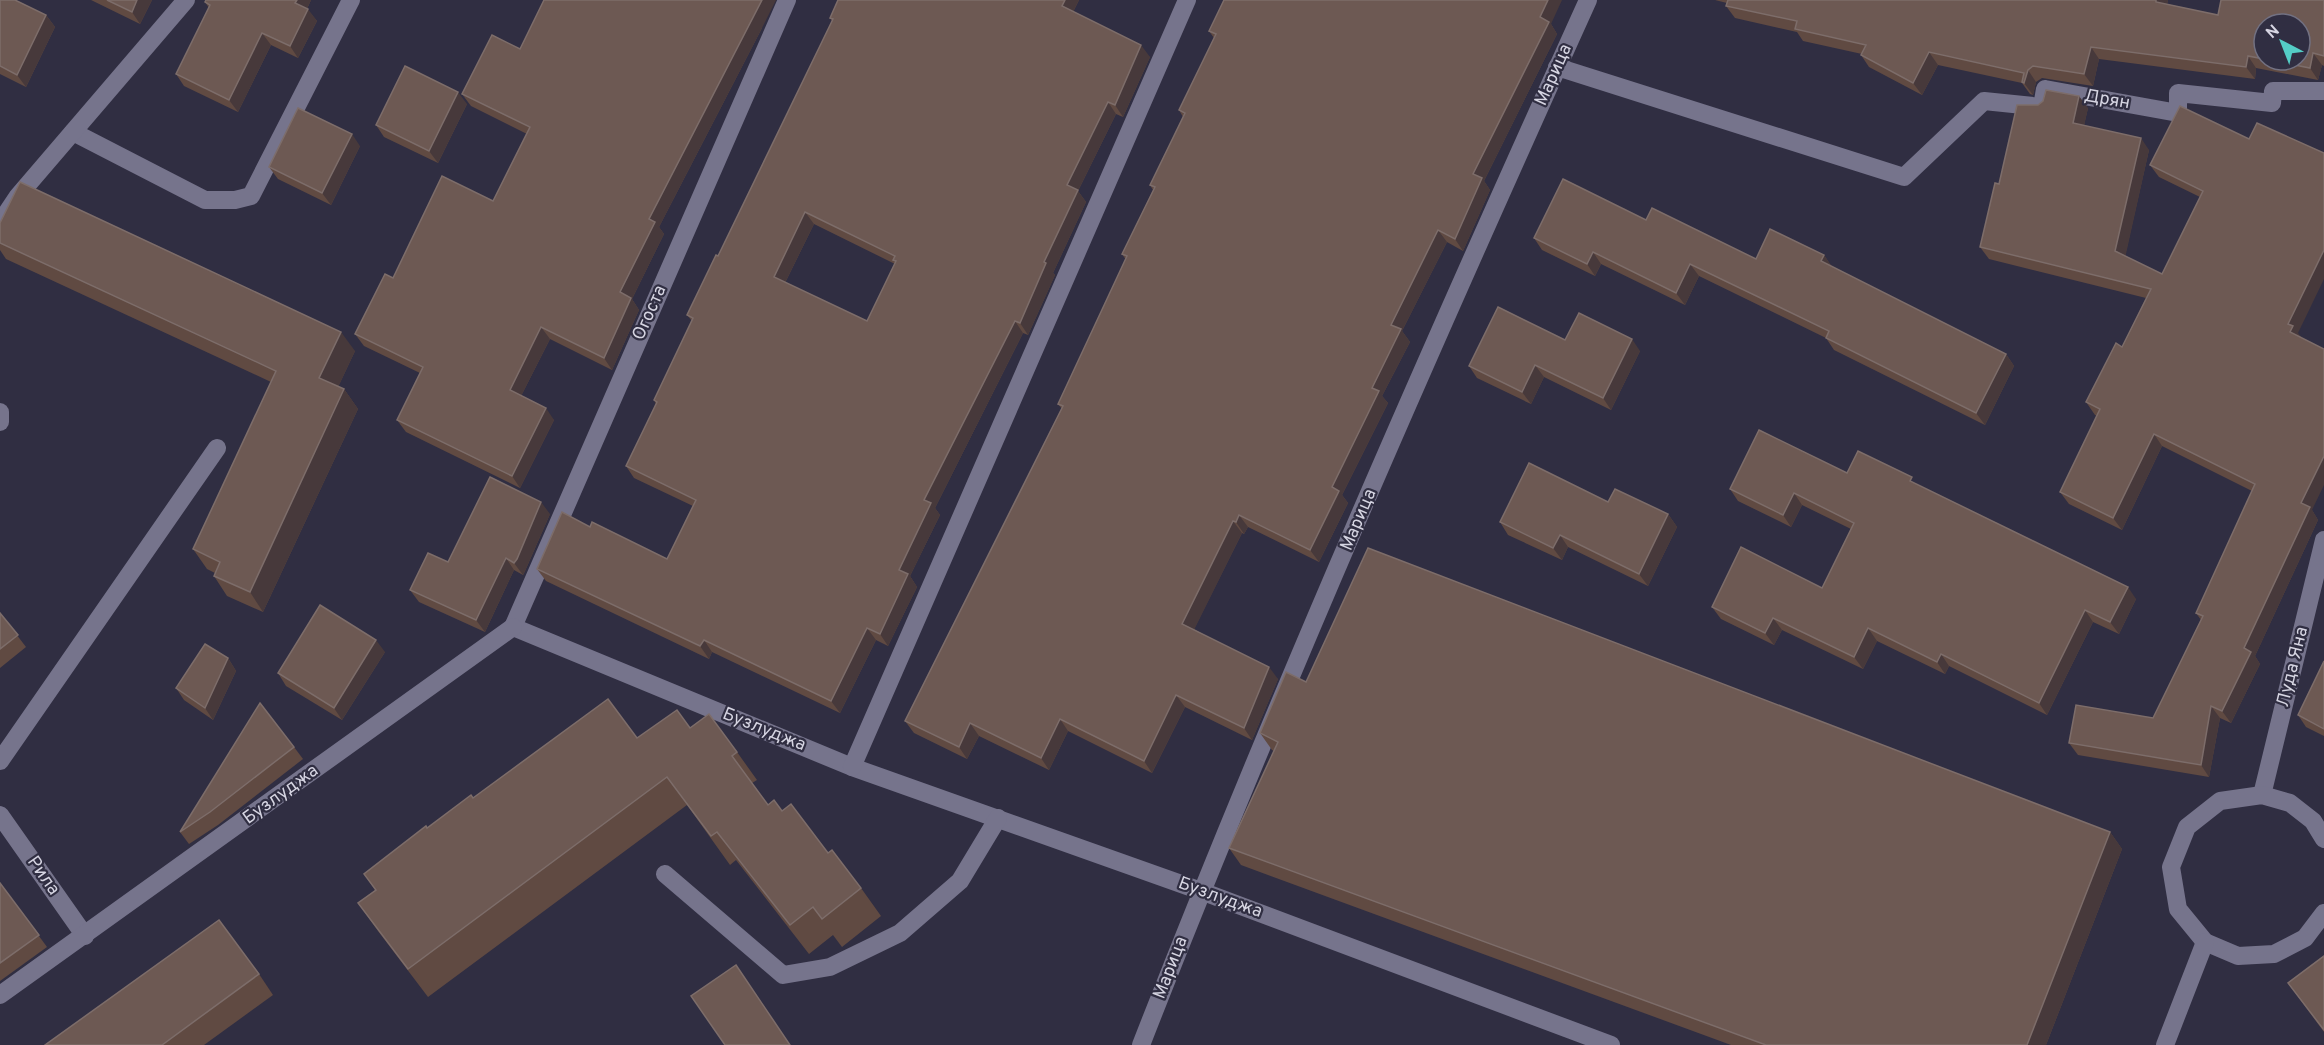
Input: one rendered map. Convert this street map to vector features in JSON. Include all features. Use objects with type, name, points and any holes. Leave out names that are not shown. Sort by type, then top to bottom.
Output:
[{"type":"street","points":[[0,223],[18,196],[186,0]]},
{"type":"street","points":[[72,132],[205,200],[235,200],[251,196],[351,0]]},
{"type":"street","name":"Огоста","points":[[513,627],[787,0]]},
{"type":"street","points":[[852,766],[1187,0]]},
{"type":"street","name":"Марица","points":[[1141,1045],[1201,891],[1458,287],[1588,0]]},
{"type":"street","name":"Дрян","points":[[1557,67],[1904,177],[1984,101],[2042,107],[2045,89],[2178,113],[2178,93],[2272,103],[2273,92],[2324,91]]},
{"type":"street","points":[[0,412],[0,422]]},
{"type":"street","points":[[0,761],[217,448]]},
{"type":"street","name":"Луда Яна","points":[[2262,795],[2324,540]]},
{"type":"street","name":"Бузлуджа","points":[[0,995],[513,627],[852,766],[1201,891],[1611,1045]]},
{"type":"street","points":[[2324,839],[2313,821],[2290,803],[2262,795],[2220,801],[2187,827],[2171,867],[2178,909],[2205,942],[2238,956],[2274,954],[2305,938],[2324,913]]},
{"type":"street","name":"Рила","points":[[0,815],[85,936]]},
{"type":"street","points":[[665,874],[783,975],[830,967],[900,933],[960,882],[998,818]]},
{"type":"street","points":[[2165,1045],[2205,942]]},
{"type":"building","points":[[0,0],[15,0],[46,15],[17,75],[0,66]]},
{"type":"building","points":[[107,0],[137,0],[132,12]]},
{"type":"building","points":[[206,0],[297,0],[295,3],[308,9],[290,46],[262,33],[229,100],[176,74],[210,5],[205,2]]},
{"type":"building","points":[[544,0],[762,0],[649,219],[655,222],[620,292],[631,298],[604,358],[541,327],[510,390],[546,408],[512,476],[397,420],[423,367],[355,334],[385,274],[393,278],[442,176],[493,201],[530,127],[462,94],[492,35],[520,49]]},
{"type":"building","points":[[838,0],[1065,0],[1062,6],[1141,45],[1115,105],[1108,102],[1067,185],[1078,190],[1044,262],[1046,263],[1020,323],[1015,321],[924,500],[931,503],[899,570],[908,574],[880,634],[867,628],[831,701],[704,640],[700,646],[537,569],[562,512],[590,527],[592,522],[667,559],[696,500],[626,466],[657,402],[654,400],[693,318],[687,315],[833,19],[830,18]],"holes":[[[805,212],[895,256],[893,260],[896,261],[867,321],[774,277]]]},
{"type":"building","points":[[1224,0],[1548,0],[1540,17],[1549,22],[1473,174],[1482,178],[1455,239],[1438,230],[1391,325],[1401,329],[1372,388],[1379,391],[1332,487],[1339,491],[1310,550],[1239,515],[1236,522],[1233,521],[1182,624],[1269,667],[1244,728],[1176,695],[1144,761],[1060,719],[1041,758],[970,723],[959,747],[905,721],[1063,406],[1058,404],[1127,256],[1122,254],[1155,187],[1150,185],[1185,113],[1179,110],[1216,34],[1209,31]]},
{"type":"building","points":[[1728,0],[2156,0],[2156,2],[2218,15],[2221,0],[2324,0],[2324,56],[2313,53],[2312,58],[2312,12],[2252,12],[2252,57],[2248,56],[2246,67],[2091,47],[2084,74],[2033,66],[2028,70],[2024,83],[2022,82],[2024,73],[1929,52],[1913,83],[1861,55],[1866,45],[1795,29],[1797,21],[1726,6]]},
{"type":"building","points":[[405,66],[458,92],[429,151],[376,125]]},
{"type":"building","points":[[2046,90],[2079,96],[2073,123],[2141,138],[2115,251],[2162,274],[2203,191],[2150,165],[2180,106],[2249,139],[2257,123],[2324,153],[2324,250],[2288,324],[2293,326],[2290,332],[2324,349],[2324,456],[2301,503],[2310,507],[2244,648],[2251,652],[2222,711],[2211,706],[2201,765],[2069,743],[2076,705],[2153,718],[2203,616],[2196,613],[2255,484],[2154,434],[2113,518],[2060,492],[2100,409],[2086,402],[2116,343],[2122,347],[2151,289],[1980,247],[1995,183],[1999,184],[2017,105],[2038,105],[2043,101]]},
{"type":"building","points":[[298,108],[352,134],[322,193],[269,167]]},
{"type":"building","points":[[1563,179],[1646,220],[1652,208],[1756,259],[1770,229],[1824,255],[1821,261],[2006,354],[1976,413],[1826,338],[1829,331],[1690,264],[1676,293],[1593,252],[1587,264],[1534,238]]},
{"type":"building","points":[[20,182],[341,332],[319,378],[344,389],[250,592],[214,576],[220,562],[193,549],[276,371],[0,243],[0,223]]},
{"type":"building","points":[[1498,307],[1565,340],[1579,313],[1632,339],[1603,398],[1535,365],[1522,392],[1469,366]]},
{"type":"building","points":[[1759,430],[1847,473],[1858,451],[1912,477],[1910,481],[2128,587],[2110,622],[2085,610],[2039,703],[1941,654],[1937,662],[1868,628],[1854,657],[1773,618],[1765,633],[1712,607],[1741,547],[1822,588],[1854,523],[1794,493],[1783,515],[1730,489]]},
{"type":"building","points":[[1529,463],[1608,502],[1615,489],[1668,514],[1639,574],[1560,535],[1553,548],[1500,522]]},
{"type":"building","points":[[490,477],[541,502],[517,559],[514,563],[506,558],[476,620],[410,590],[428,553],[448,562]]},
{"type":"building","points":[[1368,548],[2110,832],[2027,1045],[1766,1045],[1229,848],[1278,742],[1260,733],[1286,672],[1306,682]]},
{"type":"building","points":[[320,605],[376,640],[334,708],[278,673]]},
{"type":"building","points":[[0,613],[18,635],[0,649]]},
{"type":"building","points":[[205,644],[228,658],[205,708],[176,688]]},
{"type":"building","points":[[2324,661],[2324,729],[2298,715]]},
{"type":"building","points":[[608,699],[637,738],[677,710],[690,728],[709,714],[737,752],[732,756],[768,805],[774,800],[782,811],[791,804],[828,853],[832,850],[861,888],[822,919],[813,907],[790,925],[717,832],[711,836],[667,777],[408,969],[358,903],[376,890],[364,874],[426,826],[427,828],[471,795],[473,798]]},
{"type":"building","points":[[260,703],[294,747],[210,812],[180,832]]},
{"type":"building","points":[[0,883],[39,935],[0,963]]},
{"type":"building","points":[[219,920],[259,974],[162,1045],[45,1045]]},
{"type":"building","points":[[2324,956],[2324,1030],[2288,983]]},
{"type":"building","points":[[736,965],[790,1045],[725,1045],[691,996]]}]
